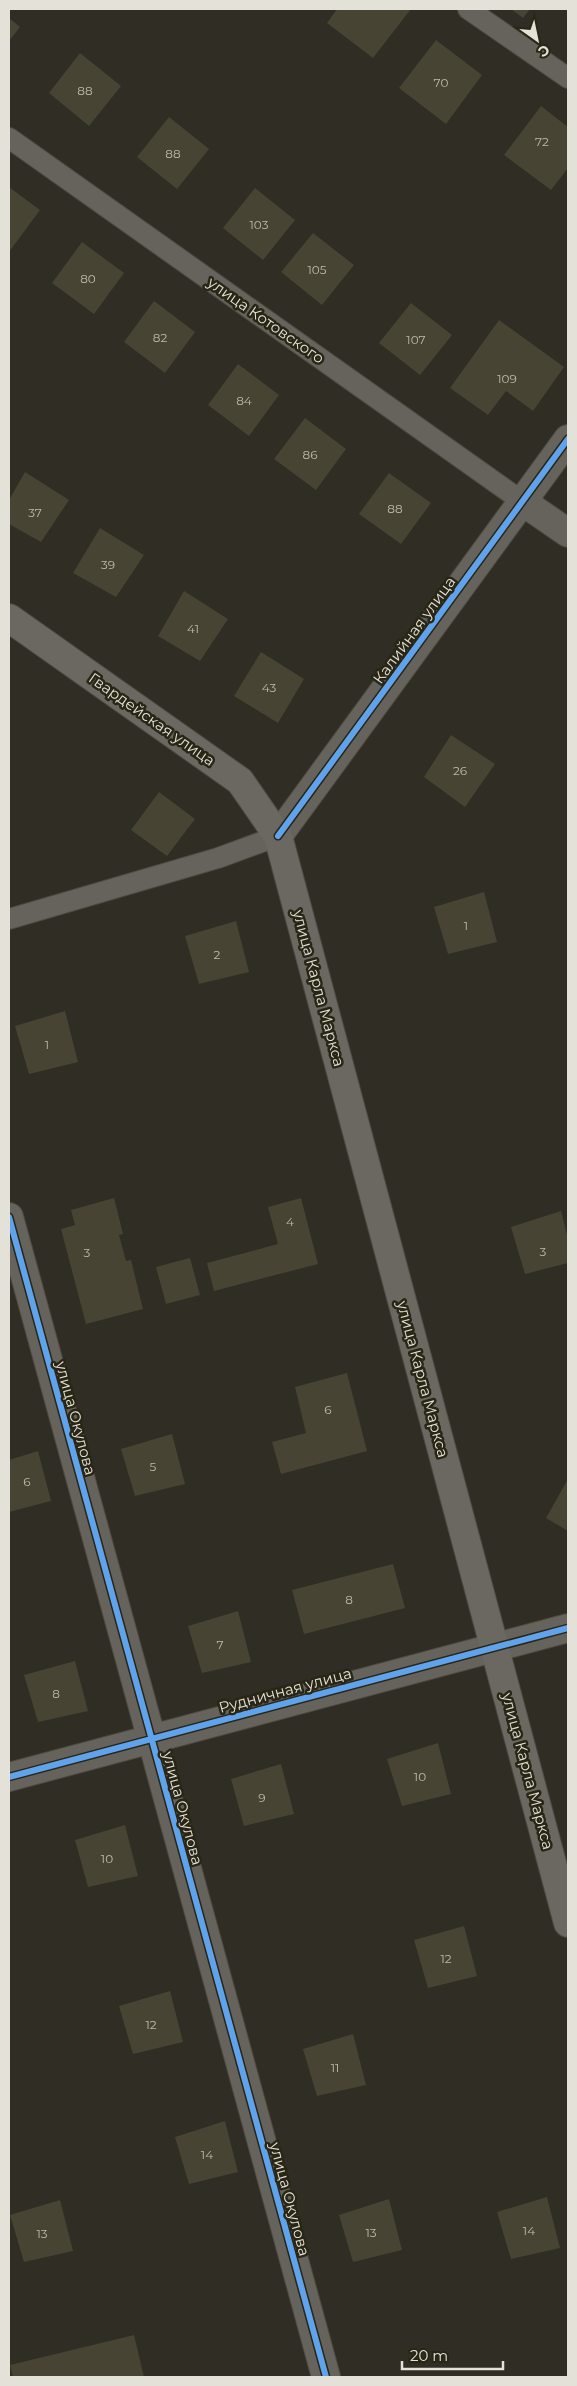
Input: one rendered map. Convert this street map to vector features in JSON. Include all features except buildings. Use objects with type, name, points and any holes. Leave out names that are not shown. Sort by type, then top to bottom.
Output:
[{"type":"main road","name":"Гвардейская улица","points":[[9,618],[240,781],[278,836]]},
{"type":"main road","name":"улица Карла Маркса","points":[[278,836],[568,1923]]},
{"type":"street","name":"Калийная улица","points":[[278,836],[568,439]]},
{"type":"street","points":[[523,502],[568,533]]},
{"type":"street","name":"улица Окулова","points":[[9,1217],[326,2377]]},
{"type":"street","name":"Рудничная улица","points":[[9,1777],[568,1628]]},
{"type":"lane","points":[[468,9],[568,78]]},
{"type":"lane","name":"улица Котовского","points":[[9,138],[523,502]]},
{"type":"lane","points":[[9,919],[218,858],[278,836]]},
{"type":"cycle path","points":[[278,836],[568,439]]},
{"type":"cycle path","points":[[9,1217],[326,2377]]},
{"type":"cycle path","points":[[9,1777],[568,1628]]}]
